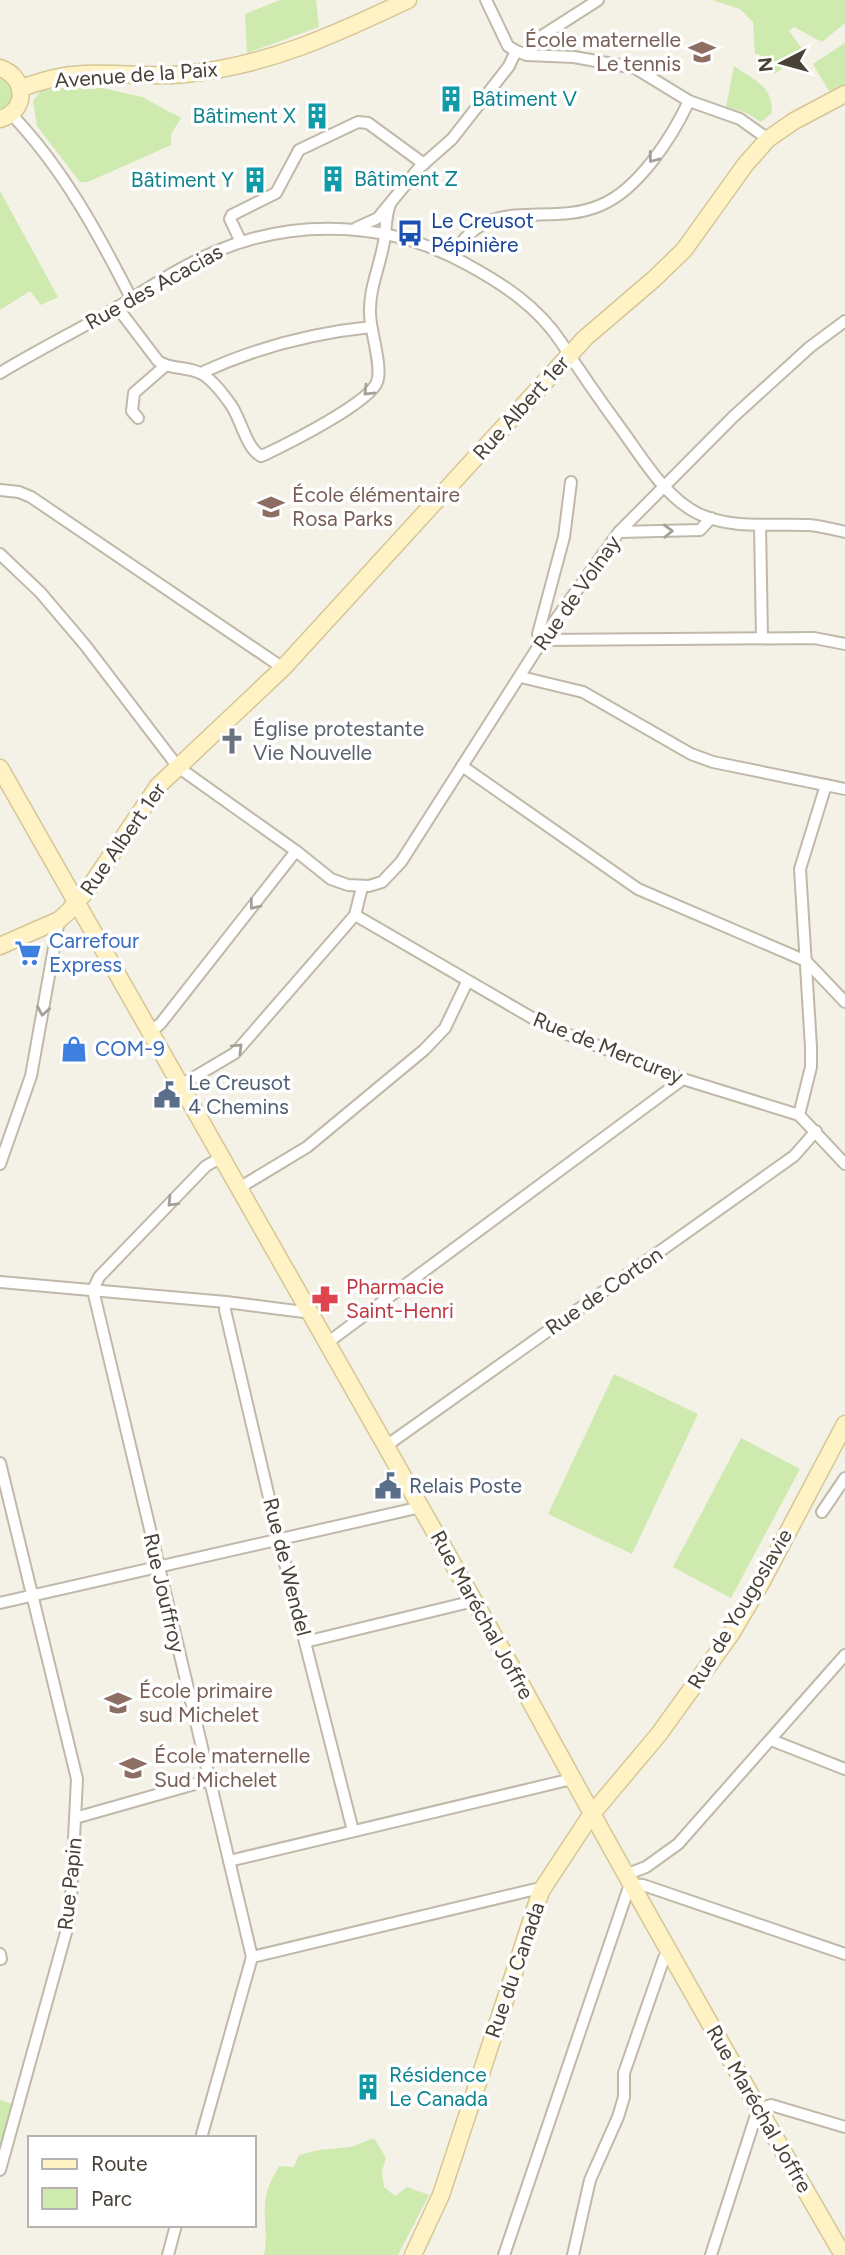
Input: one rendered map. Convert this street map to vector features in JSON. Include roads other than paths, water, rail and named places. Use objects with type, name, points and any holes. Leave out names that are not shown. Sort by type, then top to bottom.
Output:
[{"type":"main road","name":"Avenue de la Paix","points":[[21,88],[72,75],[181,75],[225,70],[328,38],[408,0]]},
{"type":"main road","points":[[0,68],[14,76],[21,88],[20,102],[6,116]]},
{"type":"main road","name":"Rue Albert 1er","points":[[0,946],[59,920],[78,902],[151,794],[283,668],[569,355],[608,316],[654,279],[684,250],[745,165],[768,139],[794,121],[845,94]]},
{"type":"main road","name":"Rue Maréchal Joffre","points":[[0,768],[421,1507],[627,1879],[843,2255]]},
{"type":"main road","name":"Rue de Yougoslavie","points":[[591,1815],[659,1734],[731,1634],[760,1585],[845,1424]]},
{"type":"main road","name":"Rue du Canada","points":[[441,2195],[541,1891],[591,1815]]},
{"type":"main road","points":[[413,2255],[441,2195]]},
{"type":"street","points":[[486,0],[508,46],[521,53],[574,57],[628,66],[647,74],[689,101],[740,119],[768,139]]},
{"type":"street","points":[[355,229],[378,218],[424,164],[452,139],[521,53],[534,41],[598,0]]},
{"type":"street","points":[[453,256],[463,239],[495,218],[584,211],[620,195],[637,179],[670,135],[689,101]]},
{"type":"street","points":[[6,116],[34,140],[74,196],[131,298]]},
{"type":"street","points":[[241,242],[231,223],[232,215],[276,193],[299,150],[345,127],[358,122],[368,123],[424,164]]},
{"type":"street","points":[[117,307],[150,353],[165,366],[201,373],[229,402],[255,452],[261,456],[336,415],[377,384],[370,327],[370,296],[390,204]]},
{"type":"street","name":"Rue des Acacias","points":[[0,373],[194,262],[241,242],[295,230],[355,229],[385,234],[453,256],[507,288],[523,301],[547,324],[663,487],[696,513],[726,524],[811,525],[845,532]]},
{"type":"street","name":"Rue de Volnay","points":[[362,887],[382,882],[390,875],[521,677],[542,640],[620,532],[733,417],[790,365],[845,321]]},
{"type":"street","points":[[201,373],[287,342],[324,333],[370,327]]},
{"type":"street","points":[[138,418],[132,411],[134,393],[165,366]]},
{"type":"street","points":[[571,482],[564,537],[538,634],[542,640],[814,638],[845,644]]},
{"type":"street","points":[[0,490],[19,492],[31,497],[283,668]]},
{"type":"street","points":[[620,532],[700,530],[711,518]]},
{"type":"street","points":[[760,525],[762,638]]},
{"type":"street","points":[[0,554],[40,592],[85,645],[178,767],[331,878],[362,887],[355,915],[235,1053],[181,1085]]},
{"type":"street","points":[[521,677],[583,692],[691,754],[713,762],[845,789]]},
{"type":"street","points":[[462,766],[638,889],[806,961],[845,1002]]},
{"type":"street","points":[[826,785],[800,869],[811,1060],[799,1115],[816,1130],[845,1164]]},
{"type":"street","points":[[150,1032],[161,1023],[296,851]]},
{"type":"street","name":"Rue de Mercurey","points":[[355,915],[546,1026],[683,1079],[799,1115]]},
{"type":"street","points":[[0,1164],[31,1076],[59,920]]},
{"type":"street","points":[[239,1188],[307,1146],[424,1050],[445,1028],[467,982]]},
{"type":"street","points":[[327,1343],[683,1079]]},
{"type":"street","name":"Rue de Corton","points":[[386,1446],[794,1156],[816,1130]]},
{"type":"street","points":[[93,1290],[108,1268],[206,1166],[222,1157]]},
{"type":"street","points":[[0,1282],[226,1302],[304,1312],[308,1310]]},
{"type":"street","name":"Rue Jouffroy","points":[[93,1290],[252,1957],[202,2136]]},
{"type":"street","name":"Rue de Wendel","points":[[226,1302],[225,1310],[279,1540],[353,1831]]},
{"type":"street","name":"Rue Papin","points":[[0,1463],[77,1779],[70,1919],[0,2170]]},
{"type":"street","points":[[822,1512],[845,1478]]},
{"type":"street","points":[[0,1603],[421,1507]]},
{"type":"street","points":[[305,1642],[474,1601]]},
{"type":"street","points":[[504,2255],[627,1879],[678,1844],[845,1655]]},
{"type":"street","points":[[771,1740],[845,1769]]},
{"type":"street","points":[[229,1861],[572,1779]]},
{"type":"street","points":[[75,1818],[209,1780]]},
{"type":"street","points":[[627,1879],[845,1954]]},
{"type":"street","points":[[252,1957],[536,1889],[541,1891]]},
{"type":"street","points":[[573,2255],[590,2180],[624,2098],[624,2073],[664,1958],[670,1954]]},
{"type":"street","points":[[711,2255],[758,2109],[771,2105],[845,2127]]},
{"type":"street","name":"Rue du Canada","points":[[422,2255],[441,2195]]},
{"type":"street","points":[[167,2255],[175,2227]]},
{"type":"place","name":"École maternelle Le tennis","points":[[702,52]]},
{"type":"place","name":"Bâtiment V","points":[[451,99]]},
{"type":"place","name":"Bâtiment X","points":[[317,116]]},
{"type":"place","name":"Bâtiment Z","points":[[333,179]]},
{"type":"place","name":"Bâtiment Y","points":[[255,180]]},
{"type":"place","name":"Le Creusot Pépinière","points":[[410,233]]},
{"type":"place","name":"École élémentaire Rosa Parks","points":[[271,507]]},
{"type":"place","name":"Église protestante Vie Nouvelle","points":[[232,741]]},
{"type":"place","name":"Carrefour Express","points":[[28,953]]},
{"type":"place","name":"COM-9","points":[[74,1049]]},
{"type":"place","name":"Le Creusot 4 Chemins","points":[[167,1095]]},
{"type":"place","name":"Pharmacie Saint-Henri","points":[[325,1299]]},
{"type":"place","name":"Relais Poste","points":[[388,1486]]},
{"type":"place","name":"École primaire sud Michelet","points":[[118,1703]]},
{"type":"place","name":"École maternelle Sud Michelet","points":[[133,1768]]},
{"type":"place","name":"Résidence Le Canada","points":[[368,2087]]}]
